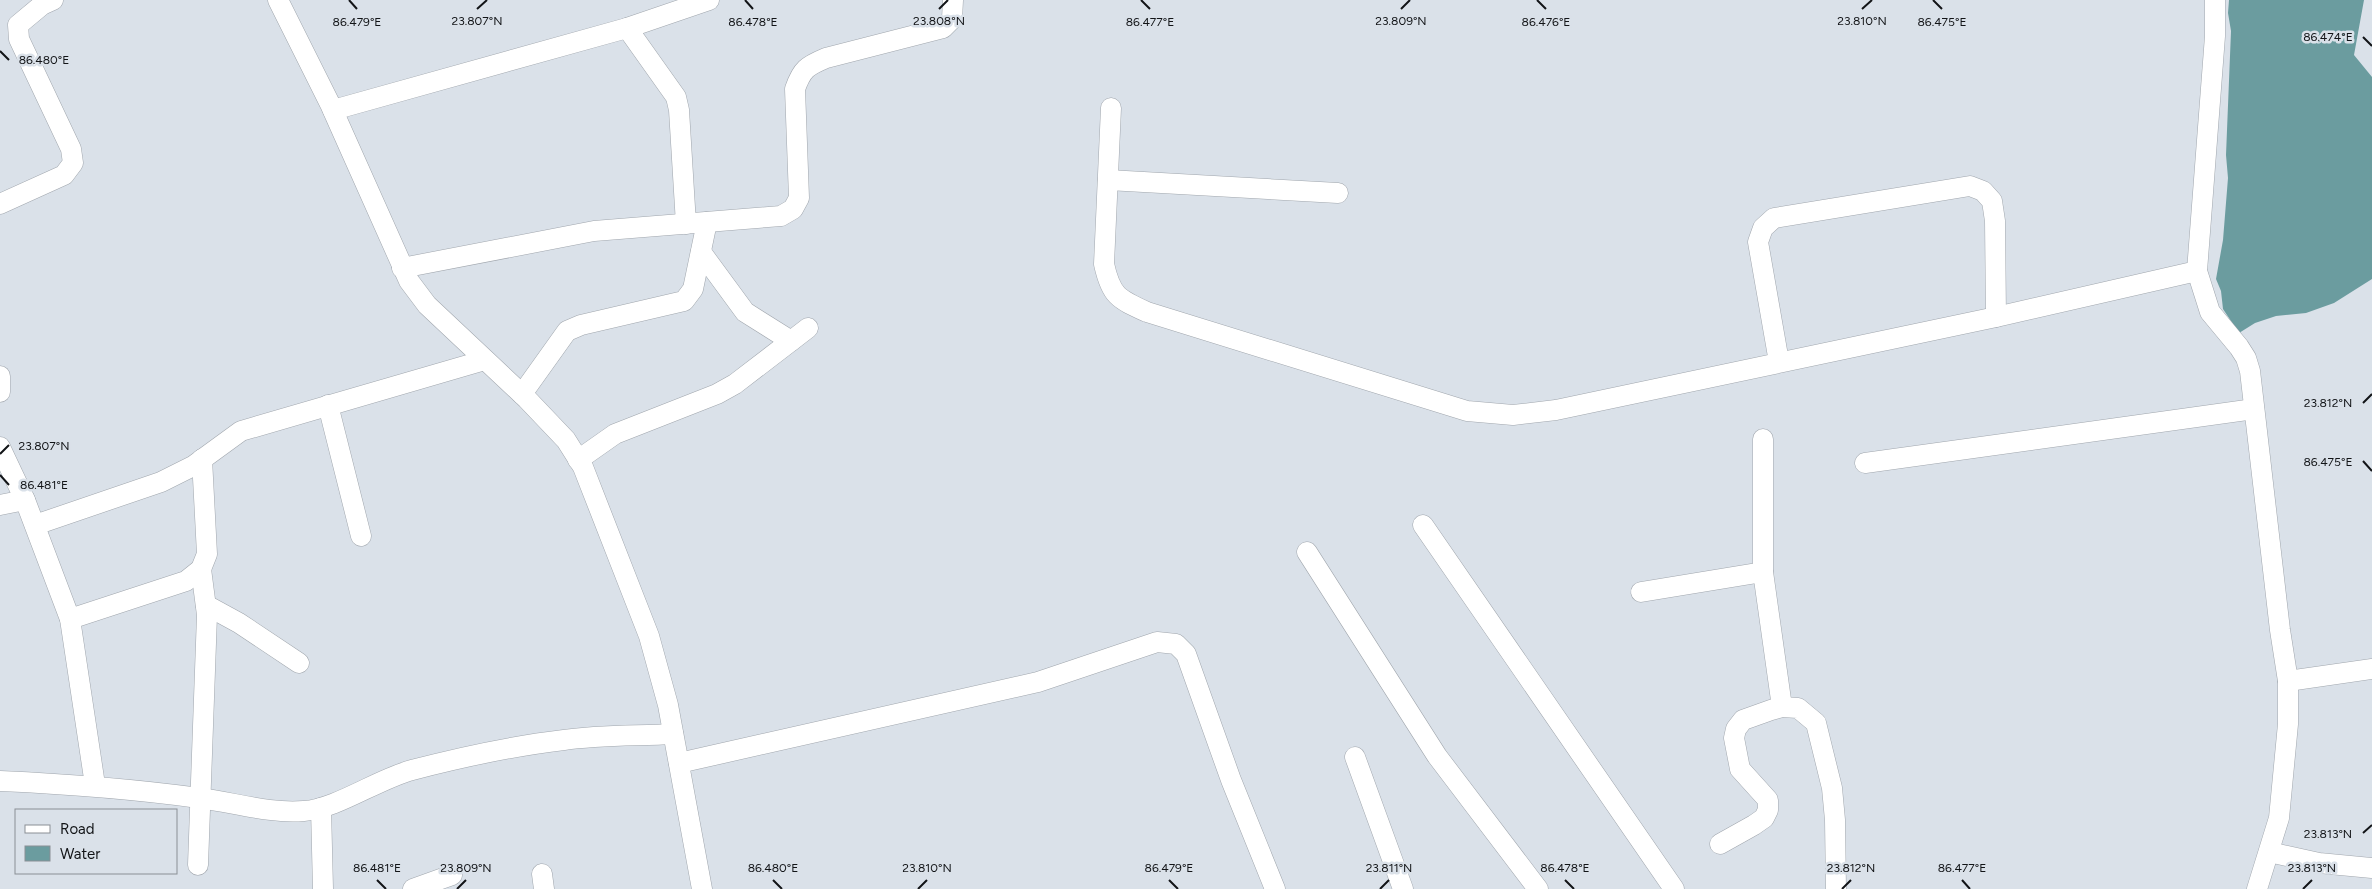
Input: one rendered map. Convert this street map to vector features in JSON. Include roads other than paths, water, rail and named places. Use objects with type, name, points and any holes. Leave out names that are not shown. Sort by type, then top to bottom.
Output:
[{"type":"street","points":[[0,204],[64,175],[73,164],[72,149],[19,39],[18,24],[42,5],[53,0]]},
{"type":"street","points":[[278,0],[333,110],[409,281],[427,305],[522,394],[566,440],[594,489],[641,610],[665,696],[702,889]]},
{"type":"street","points":[[333,110],[627,28],[709,0]]},
{"type":"street","points":[[402,268],[594,231],[781,216],[793,209],[799,198],[795,89],[800,74],[810,65],[826,58],[943,28],[952,18],[953,0]]},
{"type":"street","points":[[2215,0],[2215,36],[2197,271],[2210,312],[2246,358],[2250,371],[2280,630],[2288,681],[2288,724],[2279,818],[2257,889]]},
{"type":"street","points":[[627,28],[676,97],[679,110],[686,224]]},
{"type":"street","points":[[1111,108],[1104,264],[1109,286],[1123,301],[1148,312],[1467,411],[1512,415],[1556,410],[1996,317],[2197,271]]},
{"type":"street","points":[[1108,180],[1338,193]]},
{"type":"street","points":[[1779,362],[1758,242],[1763,228],[1774,218],[1970,186],[1983,191],[1992,201],[1996,317]]},
{"type":"street","points":[[522,394],[567,331],[581,325],[684,301],[693,290],[707,222]]},
{"type":"street","points":[[701,252],[745,312],[791,341]]},
{"type":"street","points":[[578,460],[615,434],[717,394],[736,384],[808,328]]},
{"type":"street","points":[[34,525],[161,482],[193,466],[241,431],[485,360]]},
{"type":"street","points":[[0,376],[0,392]]},
{"type":"street","points":[[328,405],[361,536]]},
{"type":"street","points":[[1865,463],[2254,409]]},
{"type":"street","points":[[1763,439],[1763,572],[1782,707]]},
{"type":"street","points":[[0,447],[25,500],[70,619],[95,785]]},
{"type":"street","points":[[198,865],[206,605],[201,569],[207,554],[202,459]]},
{"type":"street","points":[[0,505],[25,500]]},
{"type":"street","points":[[1423,525],[1674,889]]},
{"type":"street","points":[[1307,552],[1437,756],[1532,887]]},
{"type":"street","points":[[70,619],[186,580],[201,569]]},
{"type":"street","points":[[1641,592],[1763,572]]},
{"type":"street","points":[[206,605],[240,623],[299,663]]},
{"type":"street","points":[[679,763],[1038,682],[1157,642],[1176,644],[1186,654],[1231,780],[1275,889]]},
{"type":"street","points":[[2288,681],[2372,669]]},
{"type":"street","points":[[1720,844],[1764,818],[1768,810],[1768,800],[1740,769],[1734,738],[1736,730],[1743,720],[1782,707],[1798,708],[1816,723],[1819,729],[1832,788],[1835,820],[1836,889]]},
{"type":"street","points":[[0,781],[95,785],[201,798],[274,810],[303,811],[322,808],[383,780],[411,770],[499,750],[566,739],[673,734]]},
{"type":"street","points":[[1355,757],[1402,889]]},
{"type":"street","points":[[322,808],[323,889]]},
{"type":"street","points":[[2269,852],[2319,863],[2372,868]]},
{"type":"street","points":[[413,889],[452,875]]},
{"type":"water","points":[[2229,0],[2364,0],[2354,55],[2372,77],[2372,279],[2334,303],[2306,313],[2276,316],[2255,323],[2239,333],[2223,309],[2221,291],[2216,279],[2223,240],[2228,178],[2226,155],[2231,31],[2228,13]]}]
